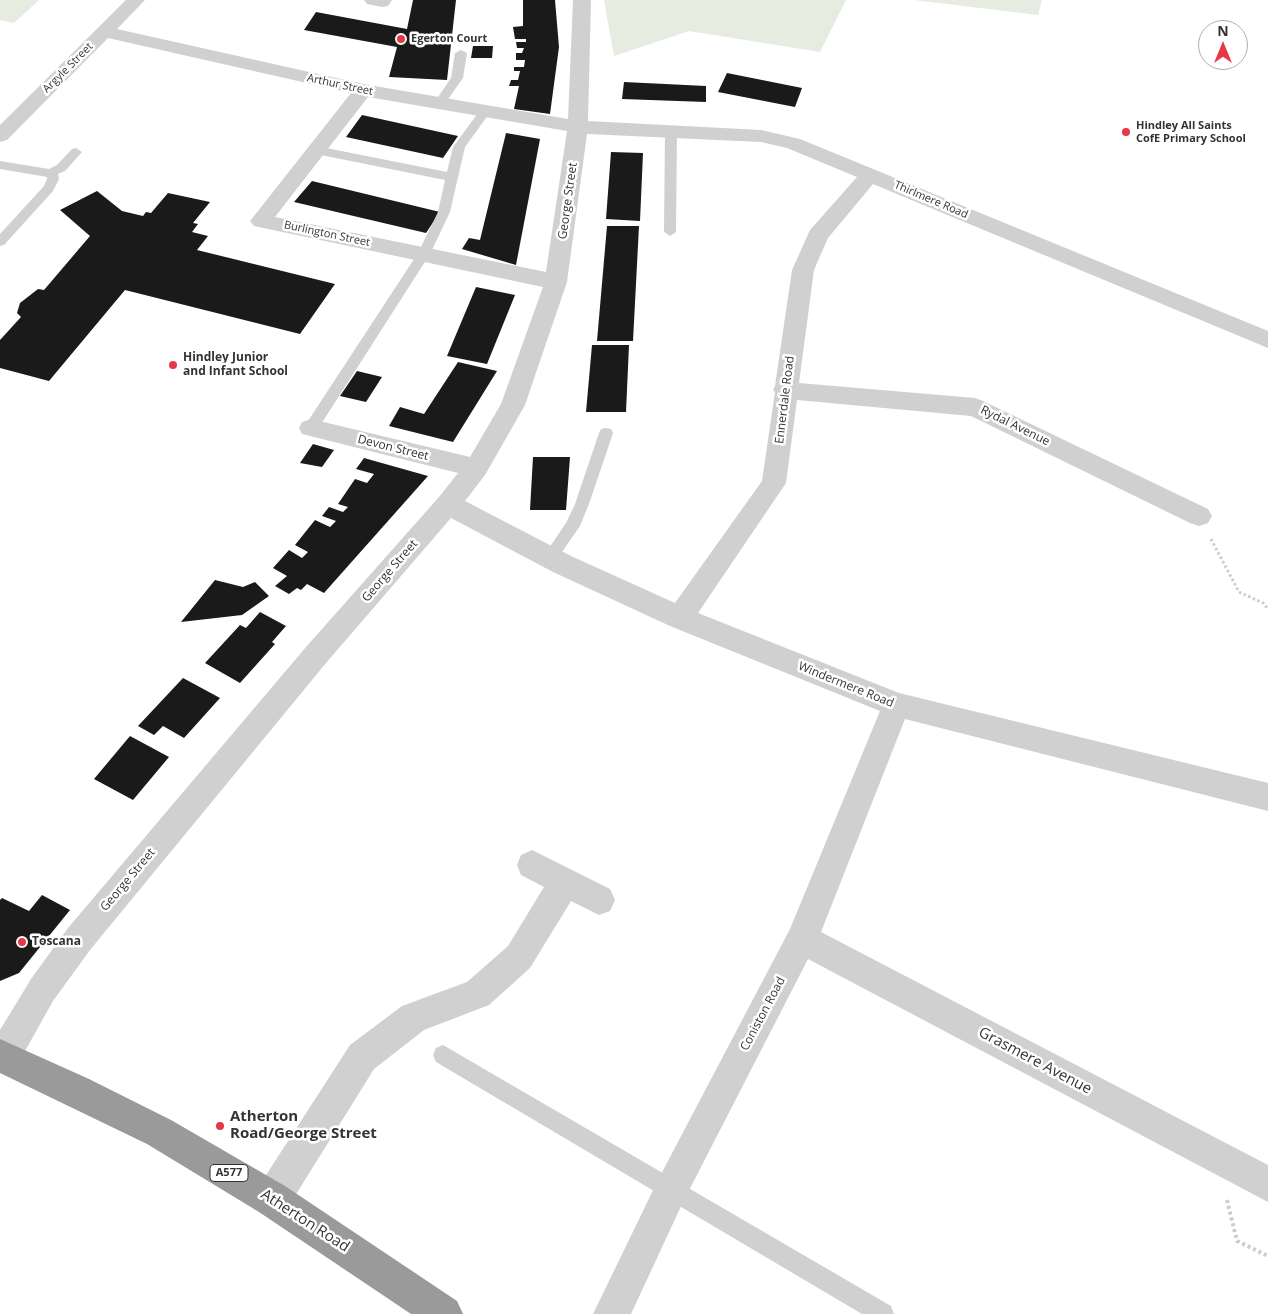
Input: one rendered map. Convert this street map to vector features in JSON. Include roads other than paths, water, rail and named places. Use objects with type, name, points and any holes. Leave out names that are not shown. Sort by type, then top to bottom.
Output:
[{"type":"highway","name":"Atherton Road","points":[[2,1056],[159,1132],[272,1199],[444,1314]]},
{"type":"street","name":"Argyle Street","points":[[0,136],[136,0]]},
{"type":"street","name":"George Street","points":[[2,1056],[42,990],[79,939],[316,655],[448,504],[476,468],[514,406],[556,282],[578,127],[582,0]]},
{"type":"street","name":"Arthur Street","points":[[104,32],[363,90],[578,127]]},
{"type":"street","name":"Burlington Street","points":[[363,90],[261,221],[556,282]]},
{"type":"street","name":"Thirlmere Road","points":[[578,127],[769,138],[793,143],[1268,340]]},
{"type":"street","name":"Ennerdale Road","points":[[680,618],[774,483],[802,270],[818,235],[870,175]]},
{"type":"street","name":"Rydal Avenue","points":[[785,390],[974,407],[1199,516]]},
{"type":"street","name":"Devon Street","points":[[311,428],[476,468]]},
{"type":"street","name":"Windermere Road","points":[[448,504],[550,558],[680,618],[897,705],[1268,797]]},
{"type":"street","name":"Coniston Road","points":[[612,1314],[671,1190],[802,939],[897,705]]},
{"type":"street","points":[[532,865],[599,900]]},
{"type":"street","points":[[272,1199],[362,1057],[414,1018],[478,994],[519,957],[565,882]]},
{"type":"street","name":"Grasmere Avenue","points":[[802,939],[1268,1184]]},
{"type":"lane","points":[[440,103],[457,78],[461,53]]},
{"type":"lane","points":[[311,428],[424,254],[444,212],[459,147],[485,111]]},
{"type":"lane","points":[[670,232],[671,132]]},
{"type":"lane","points":[[316,150],[452,177]]},
{"type":"lane","points":[[0,165],[39,172],[52,172],[61,168],[76,152]]},
{"type":"lane","points":[[0,242],[49,188],[53,179],[52,172]]},
{"type":"lane","points":[[550,558],[572,526],[582,504],[606,433]]},
{"type":"lane","points":[[443,1056],[883,1314]]},
{"type":"place","name":"Egerton Court","points":[[401,39]]},
{"type":"place","name":"Hindley All Saints CofE Primary School","points":[[1126,132]]},
{"type":"place","name":"Hindley Junior and Infant School","points":[[173,365]]},
{"type":"place","name":"Toscana","points":[[22,942]]},
{"type":"place","name":"Atherton Road/George Street","points":[[220,1126]]}]
